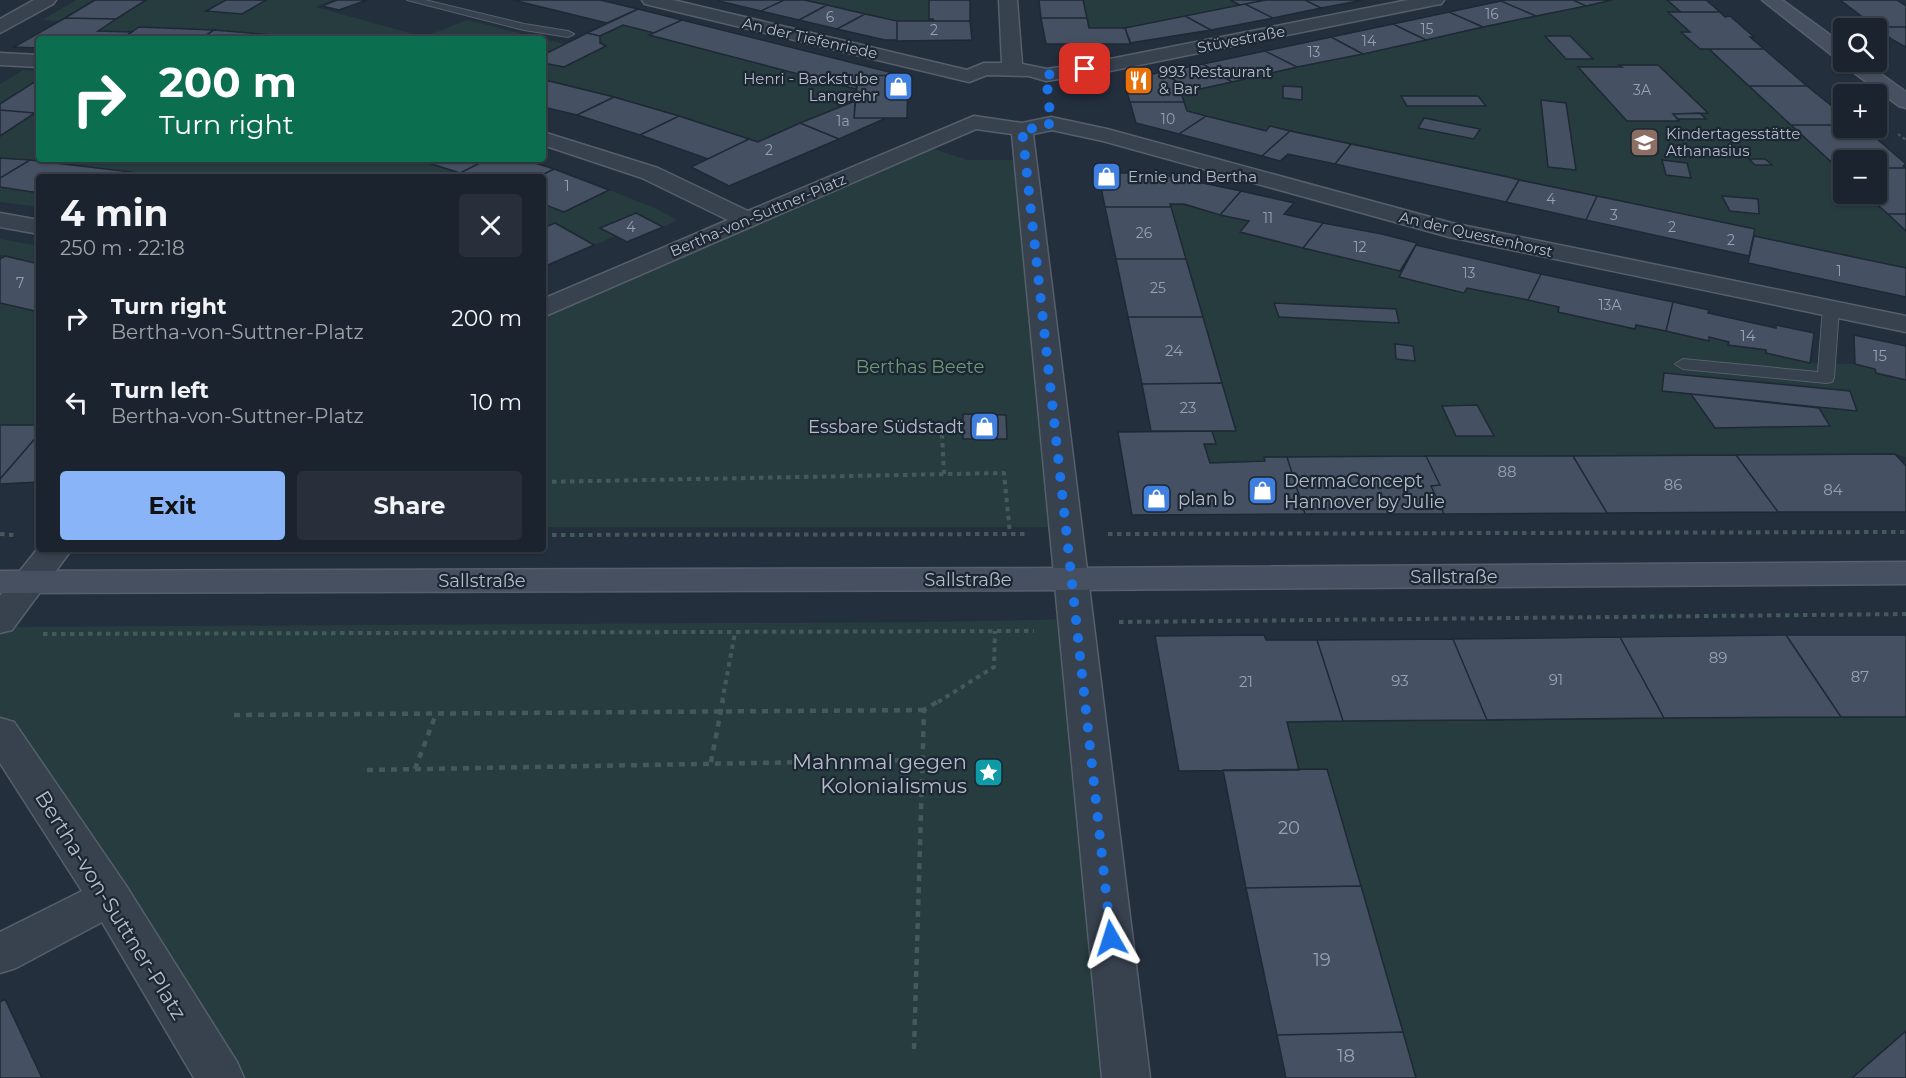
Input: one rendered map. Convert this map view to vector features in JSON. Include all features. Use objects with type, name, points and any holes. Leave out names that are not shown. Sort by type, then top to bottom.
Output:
[{"type":"street","points":[[0,27],[47,0]]},
{"type":"street","name":"An der Tiefenriede","points":[[651,0],[970,97]]},
{"type":"street","points":[[1008,0],[1012,68]]},
{"type":"street","name":"Stüvestraße","points":[[1046,75],[1105,66],[1435,0]]},
{"type":"street","points":[[1771,0],[1833,47]]},
{"type":"street","points":[[0,59],[36,61]]},
{"type":"street","name":"Bertha-von-Suttner-Platz","points":[[546,308],[747,220],[970,97],[984,69],[1012,68],[1031,70],[1046,75]]},
{"type":"street","points":[[1866,72],[1906,102]]},
{"type":"street","points":[[1046,75],[1042,114],[1066,534],[1126,1078]]},
{"type":"street","points":[[970,97],[1042,114]]},
{"type":"street","name":"An der Questenhorst","points":[[1042,114],[1107,135],[1449,230],[1906,324]]},
{"type":"street","points":[[546,139],[650,173],[747,220]]},
{"type":"street","points":[[0,220],[36,226]]},
{"type":"street","points":[[0,621],[15,582],[51,552]]},
{"type":"street","name":"Sallstraße","points":[[15,582],[1072,579],[1906,573]]},
{"type":"street","name":"Bertha-von-Suttner-Platz","points":[[0,732],[110,897],[220,1078]]},
{"type":"street","points":[[0,954],[110,897]]},
{"type":"lane","points":[[412,0],[524,27],[568,34]]},
{"type":"lane","points":[[1683,364],[1826,378],[1831,308]]},
{"type":"path","points":[[942,434],[944,474]]},
{"type":"path","points":[[546,482],[1004,473],[1010,534]]},
{"type":"path","points":[[546,535],[1906,532]]},
{"type":"path","points":[[34,634],[1044,631],[1077,622],[1906,614]]},
{"type":"path","points":[[234,715],[924,710],[994,667],[995,631]]},
{"type":"path","points":[[711,762],[735,633]]},
{"type":"path","points":[[914,1048],[924,710]]},
{"type":"path","points":[[416,769],[436,714]]},
{"type":"path","points":[[367,770],[921,760]]},
{"type":"green space","points":[[76,0],[93,0],[58,21],[42,20]]},
{"type":"green space","points":[[146,0],[333,0],[316,7],[420,36],[281,36],[139,27],[132,32],[98,31]]},
{"type":"green space","points":[[804,0],[929,0],[929,18],[934,21],[897,21]]},
{"type":"green space","points":[[1083,0],[1230,0],[1240,5],[1125,28],[1089,28]]},
{"type":"green space","points":[[1612,0],[1674,0],[1668,1],[1681,12],[1690,32],[1681,32],[1700,49],[1709,49],[1833,164],[1833,204],[1876,204],[1906,231],[1906,268],[1754,236],[1754,229],[1271,126],[1266,131],[1187,111],[1181,93]]},
{"type":"green space","points":[[467,20],[532,36],[427,36]]},
{"type":"green space","points":[[623,25],[654,33],[651,36],[856,89],[855,101],[758,142],[614,97],[546,80],[546,64],[564,67],[606,46],[600,43],[600,36]]},
{"type":"green space","points":[[546,40],[564,44],[546,53]]},
{"type":"green space","points":[[23,70],[36,71],[36,81],[0,104],[0,84]]},
{"type":"green space","points":[[36,112],[36,162],[422,162],[460,174],[131,174],[0,158],[0,136]]},
{"type":"green space","name":"Berthas Beete","points":[[922,145],[967,160],[1027,160],[1064,527],[546,527],[546,307]]},
{"type":"green space","points":[[0,187],[36,193],[36,207],[0,202]]},
{"type":"green space","points":[[609,190],[678,220],[663,227],[635,213],[601,227],[616,236],[594,245],[555,223],[546,227],[546,205],[565,212]]},
{"type":"green space","points":[[1170,204],[1198,207],[1197,209],[1249,221],[1241,232],[1402,272],[1399,277],[1464,293],[1467,288],[1497,295],[1498,293],[1559,307],[1558,312],[1636,325],[1708,341],[1709,337],[1729,342],[1728,345],[1766,350],[1767,354],[1810,363],[1855,364],[1875,369],[1876,374],[1906,380],[1906,457],[1895,454],[1426,456],[1210,463],[1204,444],[1216,444],[1212,431],[1236,430]]},
{"type":"green space","points":[[0,239],[36,245],[36,263],[0,255]]},
{"type":"green space","points":[[0,303],[36,312],[36,425],[0,425]]},
{"type":"green space","points":[[1076,619],[1126,1078],[214,1078],[0,741],[0,627],[925,622]]},
{"type":"green space","points":[[1906,717],[1906,1031],[1852,1078],[1416,1078],[1327,769],[1299,770],[1287,722]]},
{"type":"building","points":[[95,0],[146,0],[116,19],[65,18]]},
{"type":"building","points":[[226,0],[266,0],[242,14],[206,11]]},
{"type":"building","points":[[337,0],[367,0],[339,10],[322,6]]},
{"type":"building","points":[[513,0],[600,0],[638,9],[607,23]]},
{"type":"building","points":[[784,0],[761,11],[719,1]]},
{"type":"building","points":[[784,0],[804,0],[827,5],[799,20],[761,11]]},
{"type":"building","points":[[929,0],[970,0],[970,21],[929,19]]},
{"type":"building","points":[[1039,0],[1083,0],[1087,18],[1041,18]]},
{"type":"building","points":[[1230,0],[1266,0],[1240,5]]},
{"type":"building","points":[[1266,0],[1305,0],[1321,8],[1273,18],[1245,4]]},
{"type":"building","points":[[1305,0],[1364,0],[1321,8]]},
{"type":"building","points":[[1573,0],[1586,6],[1536,16],[1501,1]]},
{"type":"building","points":[[1573,0],[1612,0],[1586,6]]},
{"type":"building","points":[[1667,0],[1706,0],[1720,12],[1681,12]]},
{"type":"building","points":[[1840,0],[1897,0],[1906,6],[1906,27],[1887,27],[1887,18],[1864,18]]},
{"type":"building","points":[[1501,1],[1536,16],[1483,27],[1449,12]]},
{"type":"building","points":[[1245,4],[1273,18],[1211,30],[1185,16]]},
{"type":"building","points":[[827,5],[865,14],[837,29],[799,20]]},
{"type":"building","points":[[638,9],[682,20],[654,33],[623,25],[600,36],[587,33]]},
{"type":"building","points":[[1449,12],[1483,27],[1426,40],[1393,24]]},
{"type":"building","points":[[1668,12],[1720,12],[1725,17],[1730,16],[1764,49],[1700,49],[1681,32],[1690,32]]},
{"type":"building","points":[[865,14],[897,21],[897,40],[885,40],[837,29]]},
{"type":"building","points":[[1185,16],[1211,30],[1130,43],[1125,28]]},
{"type":"building","points":[[65,18],[116,19],[98,31],[132,32],[126,36],[36,36],[36,48],[14,47]]},
{"type":"building","points":[[1041,18],[1087,18],[1089,28],[1125,28],[1131,44],[1046,44]]},
{"type":"building","points":[[682,20],[901,75],[858,76],[856,89],[649,35]]},
{"type":"building","points":[[897,21],[970,21],[972,40],[897,41]]},
{"type":"building","points":[[1393,24],[1426,40],[1363,54],[1331,37]]},
{"type":"building","points":[[139,27],[214,30],[205,36],[126,36]]},
{"type":"building","points":[[1887,27],[1906,27],[1906,47],[1887,35]]},
{"type":"building","points":[[214,30],[272,35],[270,36],[205,36]]},
{"type":"building","points":[[587,33],[600,36],[600,43],[606,46],[564,67],[546,64],[546,54]]},
{"type":"building","points":[[1545,36],[1570,36],[1593,59],[1566,59]]},
{"type":"building","points":[[1331,37],[1363,54],[1297,67],[1265,51]]},
{"type":"building","points":[[1709,49],[1764,49],[1807,86],[1749,86]]},
{"type":"building","points":[[1265,51],[1297,67],[1232,82],[1203,64]]},
{"type":"building","points":[[1203,64],[1232,82],[1191,91],[1162,72]]},
{"type":"building","points":[[1619,65],[1658,65],[1708,113],[1673,114],[1679,121],[1627,121],[1578,67],[1622,67]]},
{"type":"building","points":[[1162,72],[1191,91],[1181,93],[1184,102],[1130,102],[1123,80]]},
{"type":"building","points":[[908,75],[907,118],[854,118],[858,76]]},
{"type":"building","points":[[36,81],[35,113],[0,110],[0,104]]},
{"type":"building","points":[[549,81],[614,97],[577,115],[546,108],[546,82]]},
{"type":"building","points":[[1283,86],[1302,87],[1302,100],[1283,98]]},
{"type":"building","points":[[1749,86],[1807,86],[1833,107],[1833,125],[1791,125]]},
{"type":"building","points":[[1401,96],[1478,96],[1486,106],[1407,106]]},
{"type":"building","points":[[614,97],[679,116],[640,135],[577,115]]},
{"type":"building","points":[[1541,100],[1566,103],[1576,170],[1548,167]]},
{"type":"building","points":[[855,101],[854,118],[886,118],[839,139],[800,123]]},
{"type":"building","points":[[1130,102],[1184,102],[1187,111],[1206,116],[1179,134],[1136,123]]},
{"type":"building","points":[[0,110],[35,113],[0,136]]},
{"type":"building","points":[[1700,113],[1706,119],[1678,119],[1673,114]]},
{"type":"building","points":[[679,116],[749,139],[708,159],[640,135]]},
{"type":"building","points":[[1206,116],[1266,131],[1270,126],[1290,131],[1262,156],[1179,134]]},
{"type":"building","points":[[1424,118],[1480,129],[1474,139],[1418,128]]},
{"type":"building","points":[[800,123],[839,139],[729,186],[691,167],[749,139],[758,142]]},
{"type":"building","points":[[1791,125],[1833,125],[1833,138],[1876,138],[1906,164],[1903,166],[1906,168],[1887,168],[1887,150],[1833,150],[1833,163]]},
{"type":"building","points":[[1290,131],[1351,144],[1335,164],[1288,154],[1280,161],[1262,156]]},
{"type":"building","points":[[1351,144],[1519,180],[1506,202],[1335,164]]},
{"type":"building","points":[[0,158],[30,160],[0,178]]},
{"type":"building","points":[[1749,159],[1765,159],[1772,165],[1755,165]]},
{"type":"building","points":[[30,160],[131,172],[128,174],[36,174],[36,193],[0,187],[0,178]]},
{"type":"building","points":[[1662,160],[1687,163],[1691,178],[1666,175]]},
{"type":"building","points":[[425,162],[482,162],[460,173]]},
{"type":"building","points":[[482,162],[532,162],[554,169],[544,174],[460,173]]},
{"type":"building","points":[[1887,168],[1906,168],[1906,214],[1888,214],[1876,204],[1887,204]]},
{"type":"building","points":[[554,169],[609,190],[564,212],[546,205],[546,174],[544,174]]},
{"type":"building","points":[[1098,173],[1164,173],[1164,175],[1241,191],[1220,215],[1184,204],[1170,204],[1171,207],[1105,207]]},
{"type":"building","points":[[1519,180],[1597,196],[1586,220],[1506,202]]},
{"type":"building","points":[[1241,191],[1294,203],[1284,214],[1323,223],[1303,248],[1240,232],[1249,221],[1220,215]]},
{"type":"building","points":[[1597,196],[1755,229],[1749,256],[1586,220]]},
{"type":"building","points":[[1722,196],[1758,199],[1759,214],[1730,211]]},
{"type":"building","points":[[1105,207],[1171,207],[1186,259],[1116,259]]},
{"type":"building","points":[[636,213],[663,227],[627,242],[600,228]]},
{"type":"building","points":[[1888,214],[1906,214],[1906,231]]},
{"type":"building","points":[[555,223],[594,245],[546,266],[546,227]]},
{"type":"building","points":[[1323,223],[1417,243],[1400,271],[1303,248]]},
{"type":"building","points":[[1754,236],[1906,268],[1906,297],[1748,263]]},
{"type":"building","points":[[1416,245],[1541,274],[1528,300],[1467,288],[1464,293],[1399,277]]},
{"type":"building","points":[[5,256],[36,263],[36,310],[0,303],[0,259]]},
{"type":"building","points":[[1116,259],[1186,259],[1203,317],[1128,317]]},
{"type":"building","points":[[1541,274],[1673,302],[1666,331],[1636,325],[1635,329],[1558,312],[1559,307],[1528,300]]},
{"type":"building","points":[[1673,302],[1709,310],[1708,313],[1776,328],[1776,325],[1814,333],[1810,363],[1766,353],[1766,350],[1728,345],[1729,342],[1709,337],[1709,341],[1666,331]]},
{"type":"building","points":[[1274,303],[1396,309],[1399,323],[1279,317]]},
{"type":"building","points":[[1128,317],[1203,317],[1222,383],[1142,384]]},
{"type":"building","points":[[1854,335],[1906,346],[1906,380],[1876,373],[1875,369],[1855,364]]},
{"type":"building","points":[[1395,344],[1413,346],[1415,361],[1396,359]]},
{"type":"building","points":[[1664,373],[1850,391],[1857,411],[1662,391]]},
{"type":"building","points":[[1222,383],[1236,431],[1151,431],[1142,384]]},
{"type":"building","points":[[1691,394],[1819,408],[1830,426],[1715,428]]},
{"type":"building","points":[[1477,405],[1494,436],[1456,436],[1442,406]]},
{"type":"building","name":"Essbare Südstadt","points":[[963,414],[1006,415],[1007,439],[963,439]]},
{"type":"building","points":[[0,425],[36,425],[36,437],[0,479]]},
{"type":"building","points":[[1212,431],[1216,444],[1204,444],[1210,463],[1265,461],[1264,457],[1287,457],[1305,514],[1132,515],[1118,432]]},
{"type":"building","points":[[36,437],[36,482],[0,484],[0,479]]},
{"type":"building","points":[[1895,454],[1906,466],[1906,512],[1778,512],[1736,455]]},
{"type":"building","points":[[1736,455],[1778,512],[1607,513],[1573,456]]},
{"type":"building","points":[[1426,456],[1573,456],[1607,513],[1444,514],[1431,486],[1440,485]]},
{"type":"building","points":[[1426,456],[1440,485],[1431,486],[1444,514],[1305,514],[1287,457]]},
{"type":"building","points":[[1264,635],[1266,640],[1317,640],[1343,721],[1287,722],[1299,770],[1179,771],[1155,636]]},
{"type":"building","points":[[1786,635],[1841,717],[1664,718],[1620,637]]},
{"type":"building","points":[[1786,635],[1906,635],[1906,717],[1841,717]]},
{"type":"building","points":[[1620,637],[1664,718],[1487,720],[1453,639]]},
{"type":"building","points":[[1453,639],[1487,720],[1343,721],[1317,640]]},
{"type":"building","points":[[1327,769],[1361,886],[1246,888],[1223,770]]},
{"type":"building","points":[[1361,886],[1403,1032],[1277,1035],[1246,888]]},
{"type":"building","points":[[5,999],[42,1078],[0,1078],[0,1002]]},
{"type":"building","points":[[1906,1031],[1906,1078],[1852,1078]]},
{"type":"building","points":[[1403,1032],[1416,1078],[1286,1078],[1277,1035]]},
{"type":"place","name":"993 Restaurant & Bar","points":[[1138,80]]},
{"type":"place","name":"Henri - Backstube Langrehr","points":[[899,87]]},
{"type":"place","name":"Kindertagesstätte Athanasius","points":[[1645,142]]},
{"type":"place","name":"Ernie und Bertha","points":[[1107,176]]},
{"type":"place","name":"Essbare Südstadt","points":[[985,427]]},
{"type":"place","name":"DermaConcept Hannover by Julie","points":[[1263,491]]},
{"type":"place","name":"plan b","points":[[1157,499]]},
{"type":"place","name":"Mahnmal gegen Kolonialismus","points":[[988,773]]},
{"type":"route","points":[[1085,69],[1046,75],[1051,123],[1041,128],[1022,129],[1111,938]]}]
